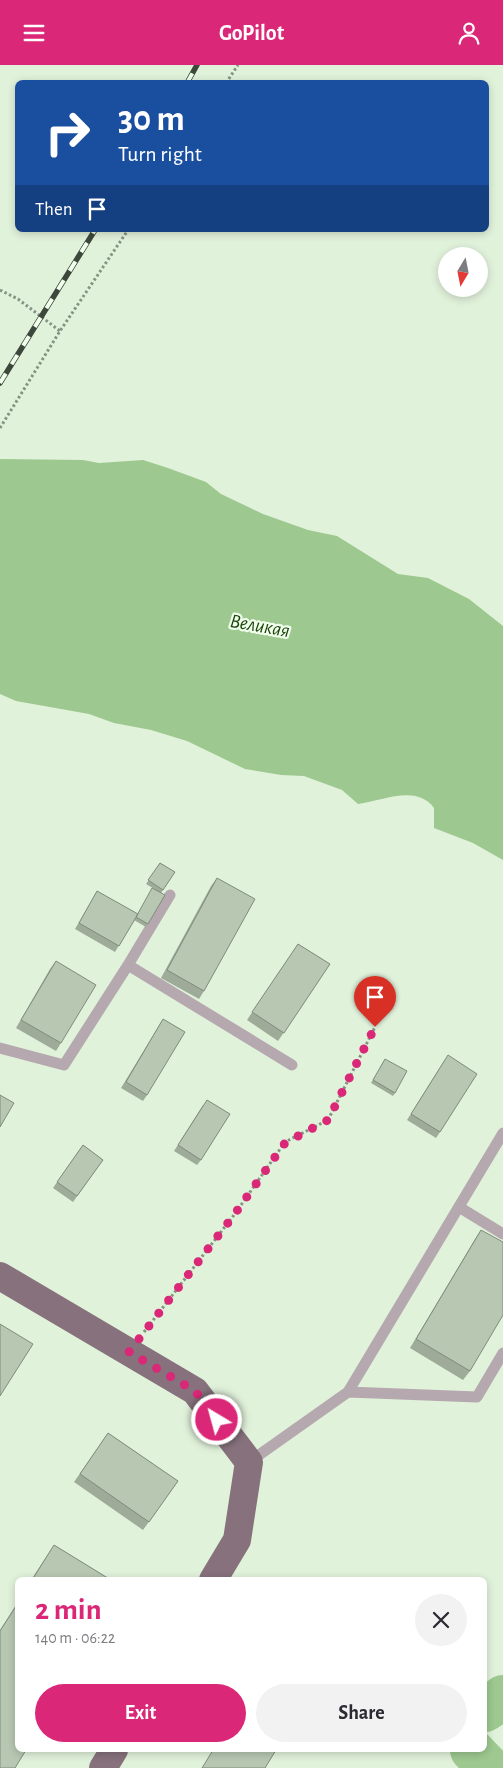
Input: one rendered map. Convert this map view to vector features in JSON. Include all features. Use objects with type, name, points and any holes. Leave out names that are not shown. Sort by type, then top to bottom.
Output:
[{"type":"main road","points":[[0,1276],[195,1391],[250,1462],[237,1540],[215,1577]]},
{"type":"main road","points":[[103,1768],[113,1752]]},
{"type":"lane","points":[[0,1048],[64,1065],[170,895]]},
{"type":"lane","points":[[128,965],[292,1065]]},
{"type":"lane","points":[[250,1462],[348,1392],[503,1133]]},
{"type":"lane","points":[[459,1207],[503,1234]]},
{"type":"lane","points":[[348,1392],[477,1397],[503,1353]]},
{"type":"path","points":[[228,80],[238,65]]},
{"type":"path","points":[[0,428],[60,331],[127,232]]},
{"type":"path","points":[[0,290],[18,299],[60,331]]},
{"type":"path","points":[[129,1352],[234,1215],[285,1143],[328,1120],[375,1027]]},
{"type":"water","name":"Великая","points":[[0,459],[83,460],[99,463],[143,460],[168,468],[206,482],[221,494],[263,514],[308,530],[337,536],[398,574],[428,578],[469,599],[503,626],[503,860],[473,843],[434,828],[434,808],[427,801],[418,797],[409,795],[399,796],[358,804],[342,790],[304,776],[281,775],[245,769],[187,741],[151,730],[114,723],[89,714],[16,701],[0,694]]},
{"type":"building","points":[[160,863],[175,872],[163,890],[148,880]]},
{"type":"building","points":[[217,878],[255,899],[204,991],[167,970]]},
{"type":"building","points":[[152,888],[165,895],[148,924],[136,917]]},
{"type":"building","points":[[97,891],[138,914],[119,946],[79,923]]},
{"type":"building","points":[[298,944],[330,964],[284,1033],[252,1012]]},
{"type":"building","points":[[56,961],[96,985],[61,1043],[21,1020]]},
{"type":"building","points":[[163,1019],[185,1032],[147,1095],[126,1082]]},
{"type":"building","points":[[448,1055],[477,1074],[440,1132],[411,1114]]},
{"type":"building","points":[[385,1059],[407,1071],[395,1093],[373,1080]]},
{"type":"building","points":[[0,1095],[14,1103],[0,1127]]},
{"type":"building","points":[[207,1100],[230,1114],[201,1160],[178,1145]]},
{"type":"building","points":[[83,1145],[103,1160],[77,1196],[57,1182]]},
{"type":"building","points":[[481,1230],[503,1242],[503,1315],[470,1371],[416,1339]]},
{"type":"building","points":[[0,1324],[33,1344],[0,1396]]},
{"type":"building","points":[[108,1433],[178,1481],[149,1522],[80,1474]]},
{"type":"building","points":[[54,1545],[106,1577],[34,1577]]},
{"type":"building","points":[[15,1608],[15,1752],[25,1752],[15,1768],[0,1768],[0,1631]]},
{"type":"building","points":[[212,1752],[275,1752],[265,1768],[202,1768]]},
{"type":"waterway","points":[[487,1709],[503,1697]]},
{"type":"waterway","points":[[474,1752],[489,1768]]},
{"type":"railway","points":[[189,80],[197,65]]},
{"type":"railway","points":[[0,383],[94,232]]},
{"type":"route","points":[[217,1420],[195,1391],[129,1352],[234,1215],[285,1143],[328,1120],[375,1027]]}]
